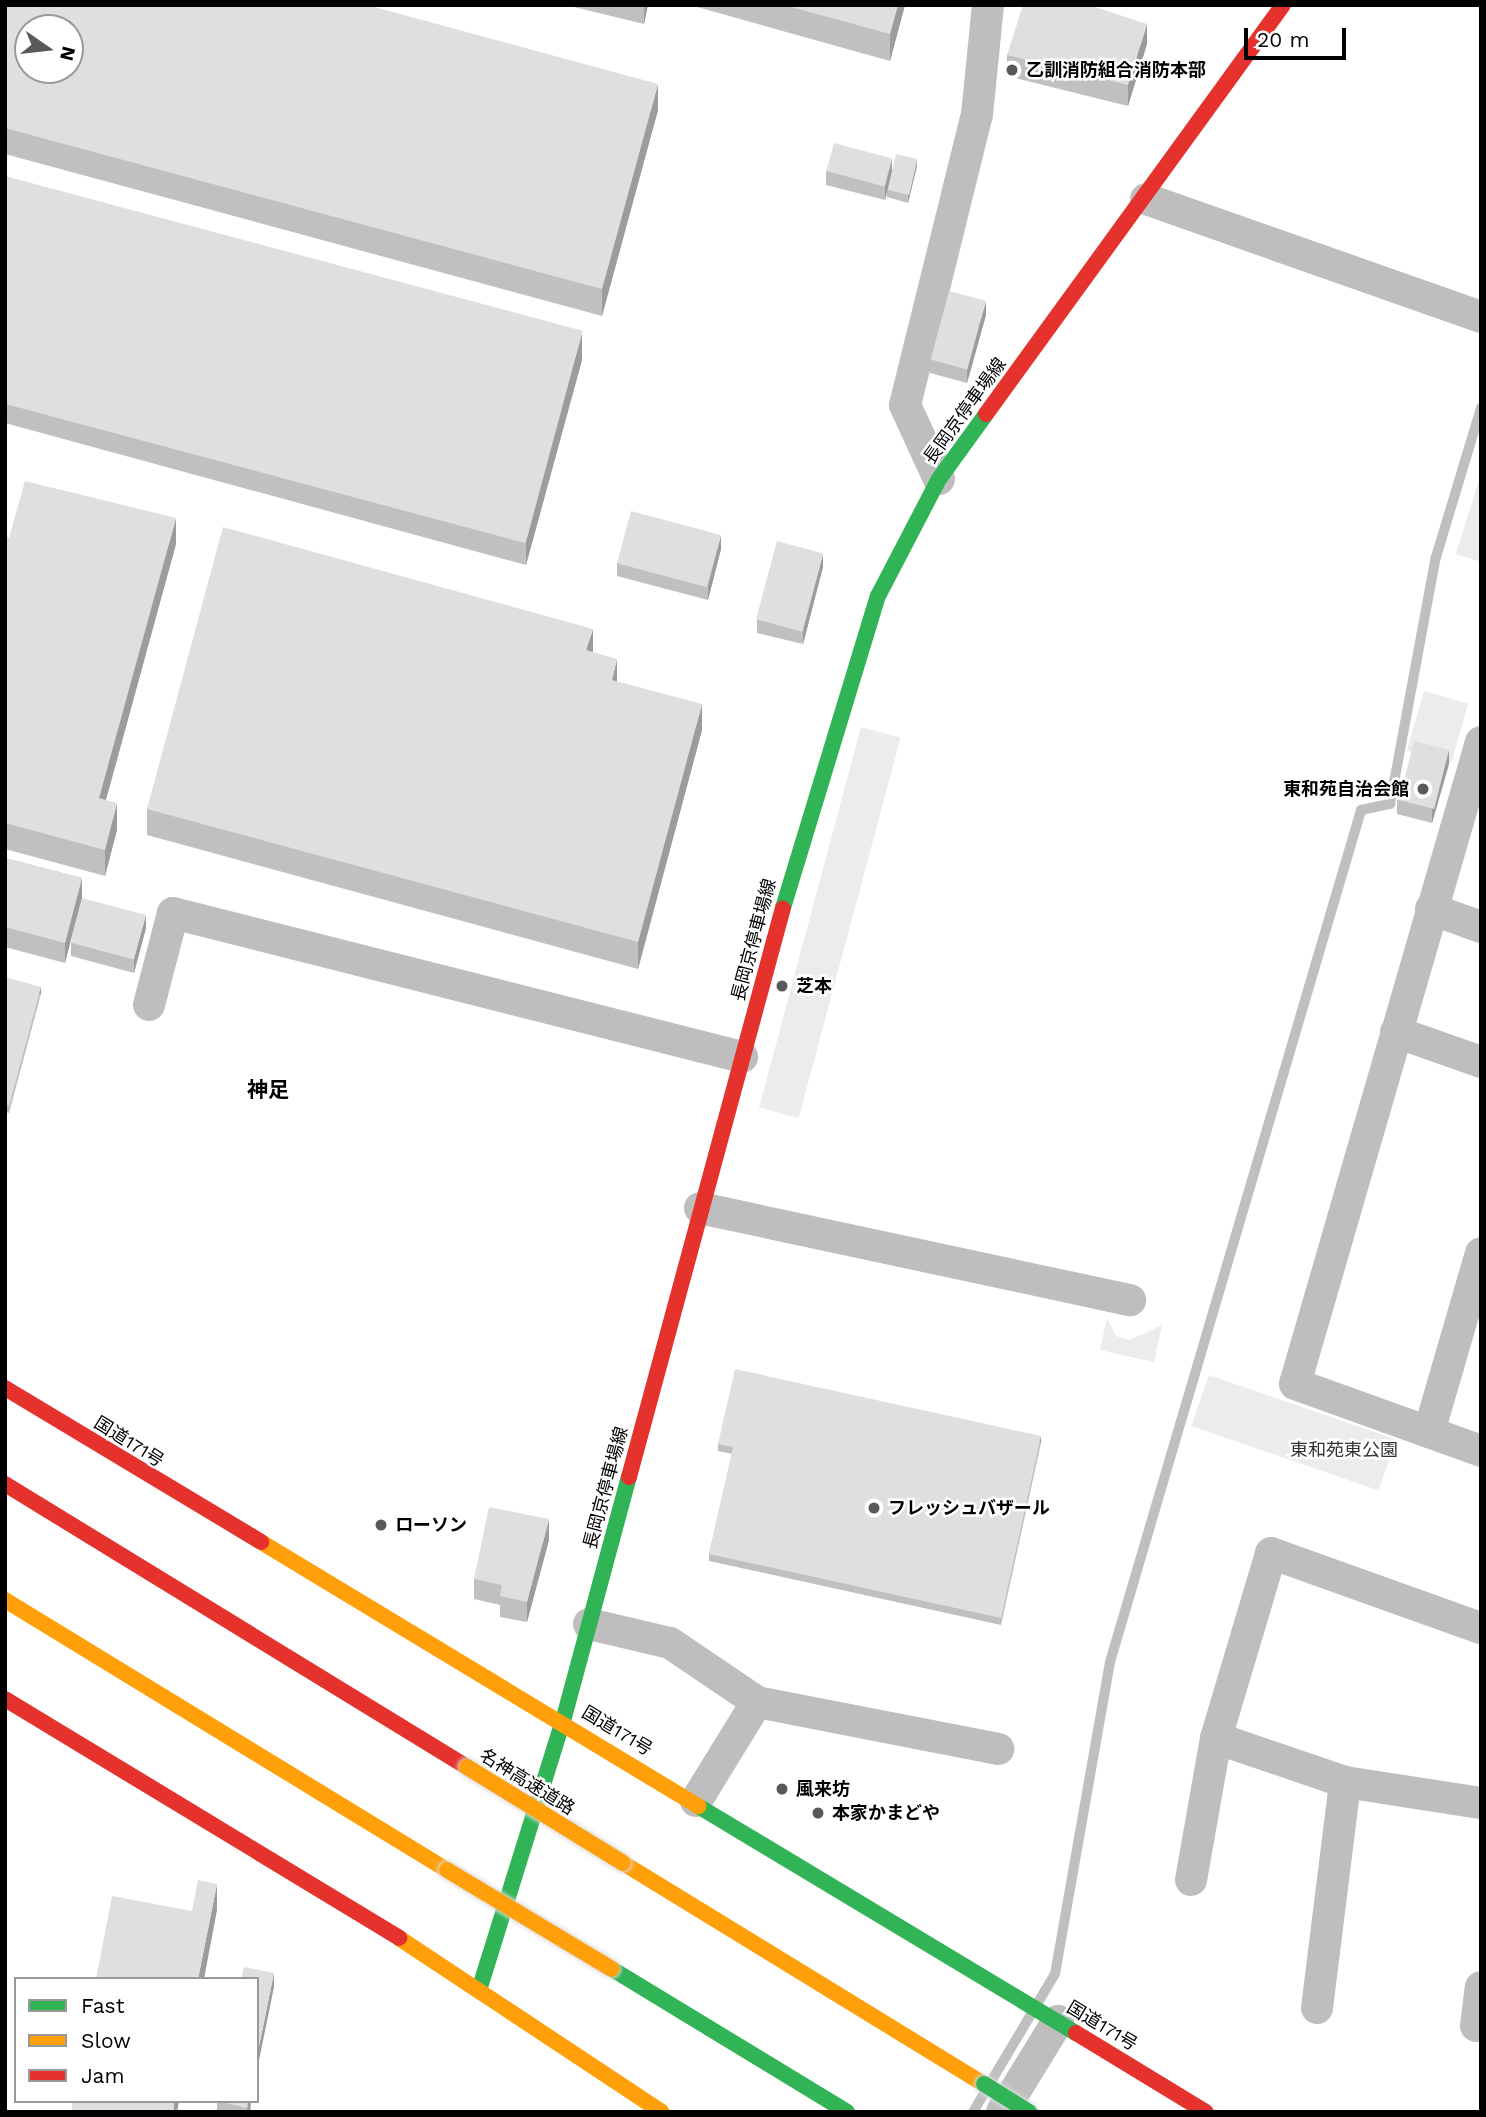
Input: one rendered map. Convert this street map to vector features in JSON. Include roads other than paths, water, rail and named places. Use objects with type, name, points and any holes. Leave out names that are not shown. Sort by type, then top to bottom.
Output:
[{"type":"main road","name":"長岡京停車場線","points":[[480,1987],[563,1721],[700,1208],[852,662],[878,596],[939,479],[1146,199],[1283,5]]},
{"type":"main road","name":"国道171号","points":[[5,1388],[354,1604],[563,1721],[1206,2112]]},
{"type":"main road","name":"名神高速道路","points":[[5,1484],[1029,2112]]},
{"type":"main road","points":[[5,1600],[847,2112]]},
{"type":"main road","points":[[5,1699],[480,1987],[662,2112]]},
{"type":"street","points":[[939,479],[905,405],[976,115],[988,5]]},
{"type":"street","points":[[1146,199],[1481,317]]},
{"type":"street","points":[[1481,742],[1474,790],[1431,909],[1295,1384],[1481,1451]]},
{"type":"street","points":[[1431,909],[1481,927]]},
{"type":"street","points":[[149,1005],[173,913],[742,1058]]},
{"type":"street","points":[[1396,1032],[1481,1062]]},
{"type":"street","points":[[700,1208],[1130,1300]]},
{"type":"street","points":[[1429,1432],[1481,1253]]},
{"type":"street","points":[[1191,1880],[1216,1738],[1271,1553],[1481,1628]]},
{"type":"street","points":[[589,1624],[670,1643],[757,1702],[998,1749]]},
{"type":"street","points":[[696,1801],[757,1702]]},
{"type":"street","points":[[1216,1738],[1345,1782],[1481,1803]]},
{"type":"street","points":[[1317,2008],[1345,1782]]},
{"type":"street","points":[[1476,2026],[1481,1987]]},
{"type":"street","points":[[1002,2112],[1054,2019]]},
{"type":"waterway","points":[[973,2112],[1055,1974],[1110,1662],[1361,810],[1390,804],[1436,557],[1481,408]]},
{"type":"place","name":"乙訓消防組合消防本部","points":[[1012,70]]},
{"type":"place","name":"東和苑自治会館","points":[[1423,789]]},
{"type":"place","name":"芝本","points":[[782,986]]},
{"type":"place","name":"フレッシュバザール","points":[[874,1508]]},
{"type":"place","name":"ローソン","points":[[381,1525]]},
{"type":"place","name":"風来坊","points":[[782,1789]]},
{"type":"place","name":"本家かまどや","points":[[818,1813]]},
{"type":"district","name":"神足","points":[[268,1090]]},
{"type":"park label","name":"東和苑東公園","points":[[1344,1450]]}]
